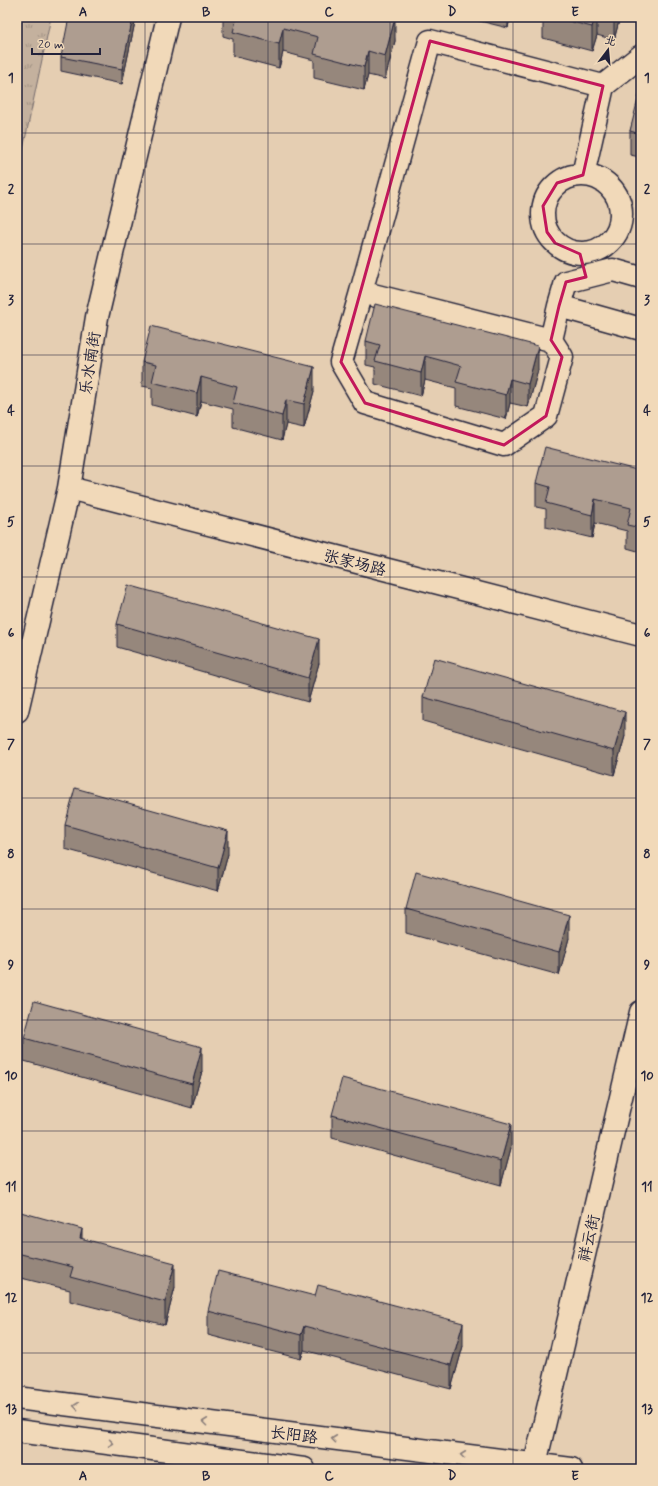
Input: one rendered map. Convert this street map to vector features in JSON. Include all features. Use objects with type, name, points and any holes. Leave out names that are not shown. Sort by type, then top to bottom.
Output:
[{"type":"street","name":"乐水南街","points":[[17,711],[69,488],[97,317],[168,17]]},
{"type":"street","points":[[361,292],[551,340],[562,357],[546,416],[504,445],[365,403],[341,362],[430,40],[604,86]]},
{"type":"street","points":[[583,175],[604,86],[641,56]]},
{"type":"street","points":[[583,175],[606,183],[614,192],[619,203],[621,215],[619,227],[613,238],[604,247],[594,252],[580,254],[566,251],[555,244],[547,232],[542,219],[543,206],[548,193],[557,183],[570,177],[583,175]]},
{"type":"street","points":[[580,254],[586,277]]},
{"type":"street","points":[[551,340],[566,282],[613,270],[641,278]]},
{"type":"street","points":[[559,306],[641,329]]},
{"type":"street","name":"张家场路","points":[[69,488],[641,635]]},
{"type":"street","name":"祥云街","points":[[535,1464],[641,1012]]},
{"type":"street","name":"长阳路","points":[[17,1398],[571,1469]]},
{"type":"street","name":"长阳路","points":[[17,1431],[304,1469]]},
{"type":"highlighted area","points":[[430,41],[603,86],[583,175],[557,183],[543,206],[547,232],[555,243],[580,254],[586,277],[566,282],[559,306],[551,340],[562,357],[546,416],[504,445],[365,403],[341,362]]},
{"type":"green space","points":[[17,17],[51,17],[17,178]]},
{"type":"building","points":[[69,17],[133,17],[122,69],[61,57]]},
{"type":"building","points":[[237,17],[395,18],[385,56],[368,51],[364,67],[314,54],[318,37],[283,28],[279,44],[233,32]]},
{"type":"building","points":[[553,17],[595,17],[592,27]]},
{"type":"building","points":[[639,95],[641,95],[641,134],[630,131]]},
{"type":"building","points":[[375,304],[538,346],[528,384],[510,379],[506,395],[456,382],[461,366],[425,356],[421,373],[375,361],[380,345],[366,341]]},
{"type":"building","points":[[151,326],[314,367],[304,404],[286,400],[282,416],[233,403],[237,387],[201,377],[197,393],[152,382],[156,365],[142,362]]},
{"type":"building","points":[[545,447],[641,471],[641,528],[627,525],[631,508],[595,499],[592,515],[546,503],[550,487],[536,483]]},
{"type":"building","points":[[128,585],[319,639],[308,678],[117,624]]},
{"type":"building","points":[[434,658],[625,712],[614,751],[423,697]]},
{"type":"building","points":[[75,788],[228,831],[218,868],[65,825]]},
{"type":"building","points":[[416,872],[569,915],[559,952],[406,909]]},
{"type":"building","points":[[34,1001],[202,1047],[192,1084],[24,1038]]},
{"type":"building","points":[[342,1078],[511,1124],[501,1161],[332,1115]]},
{"type":"building","points":[[17,1211],[82,1229],[80,1238],[175,1263],[165,1302],[70,1277],[73,1267],[17,1253]]},
{"type":"building","points":[[218,1271],[315,1296],[318,1285],[463,1323],[451,1365],[304,1326],[301,1335],[208,1311]]}]
